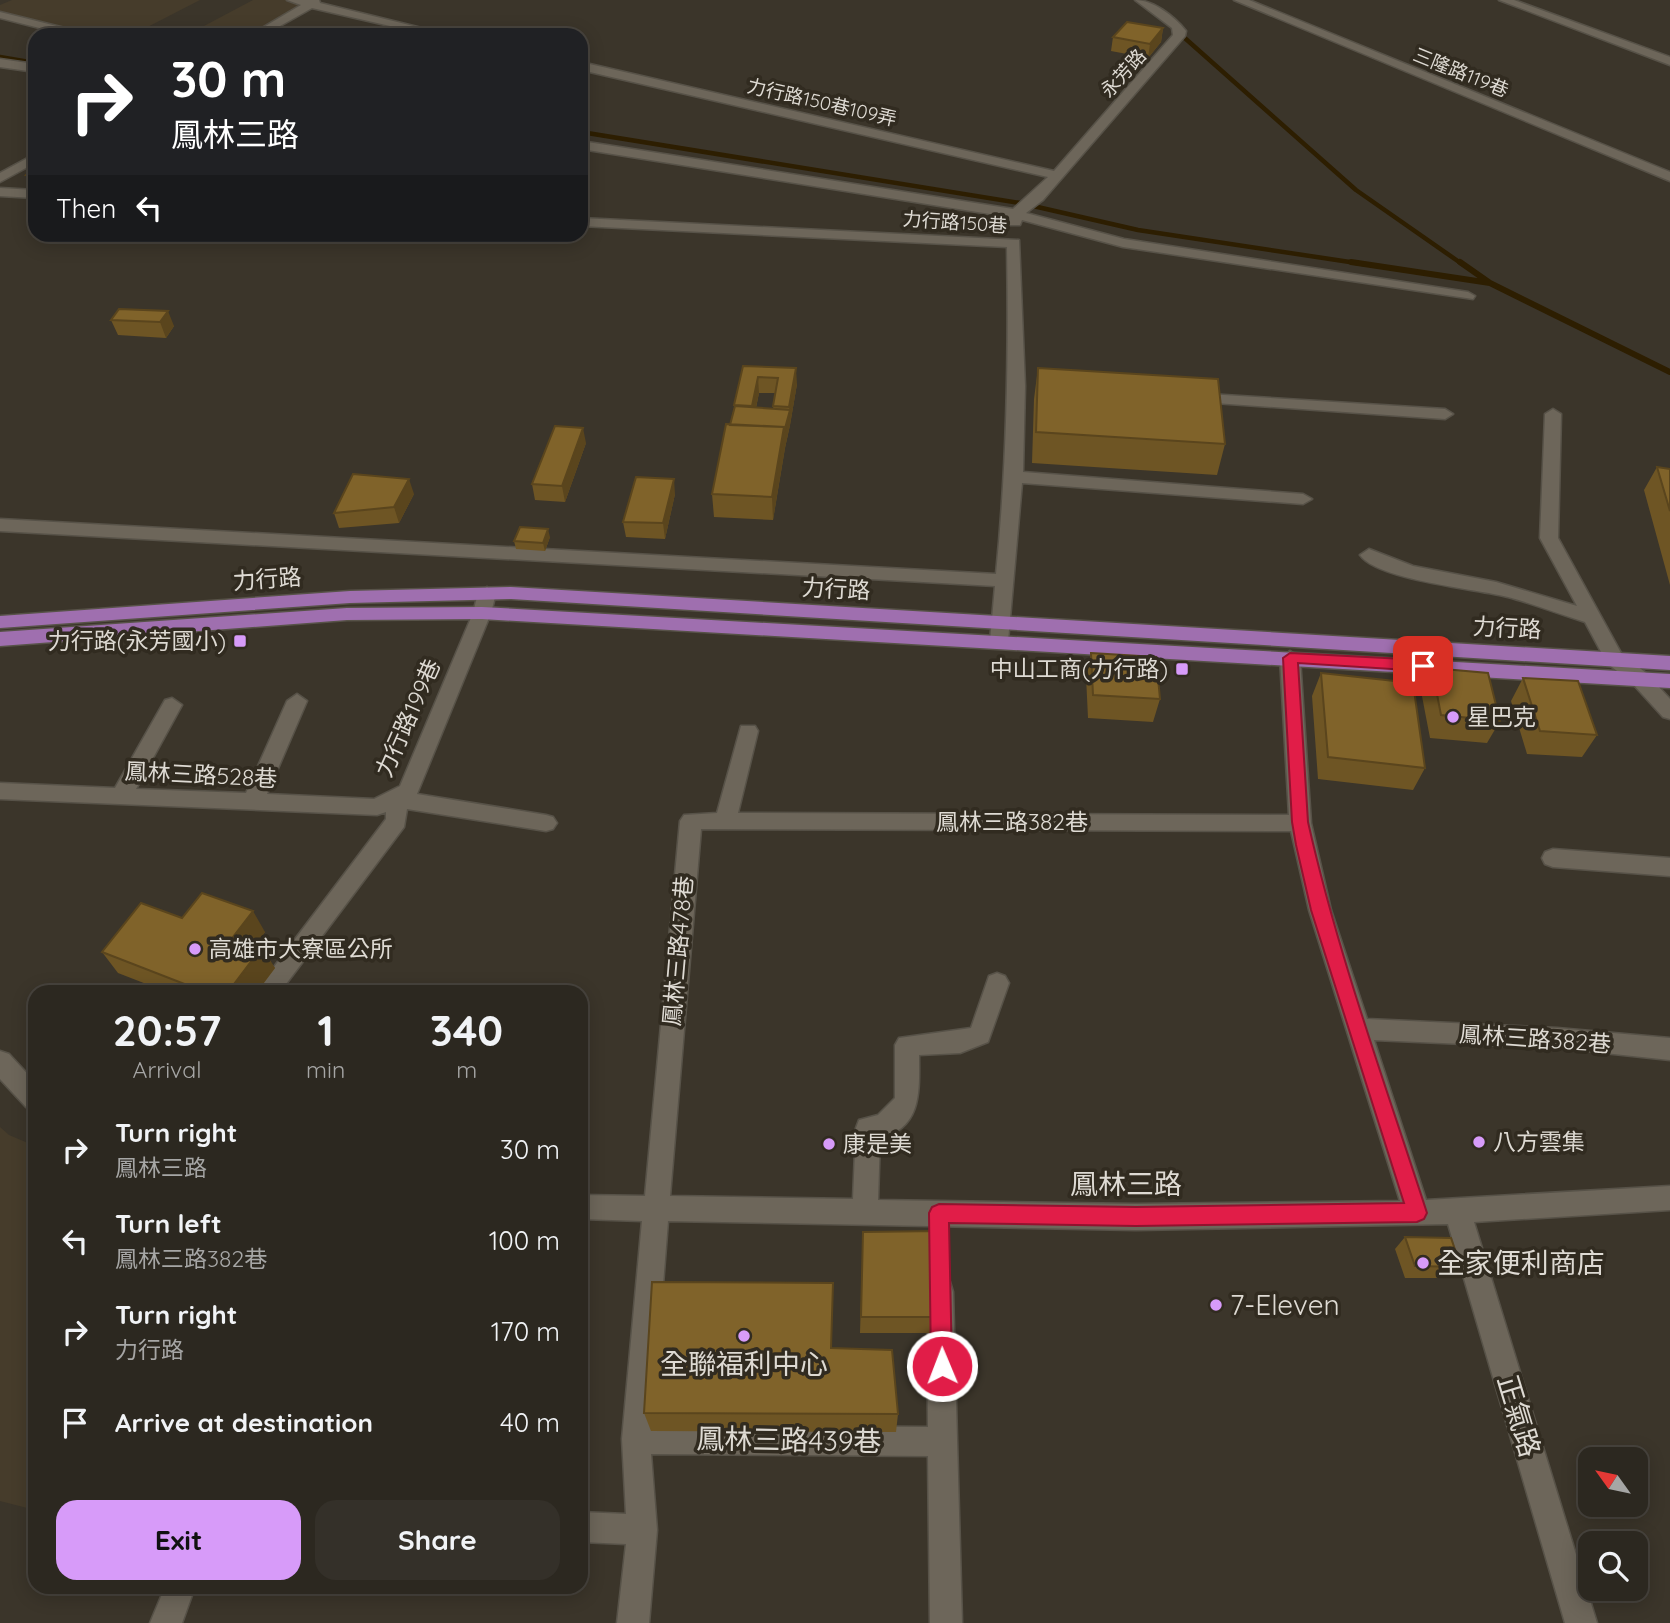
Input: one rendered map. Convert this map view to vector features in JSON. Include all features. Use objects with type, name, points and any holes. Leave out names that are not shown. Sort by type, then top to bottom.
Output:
[{"type":"main road","name":"力行路","points":[[0,622],[350,597],[1000,632],[1614,658],[1670,663]]},
{"type":"main road","name":"力行路","points":[[0,639],[484,603]]},
{"type":"main road","name":"力行路","points":[[1000,632],[1290,658],[1670,681]]},
{"type":"street","points":[[292,0],[315,2],[417,28]]},
{"type":"street","name":"永芳路","points":[[1055,176],[1179,36],[1180,31],[1176,26],[1140,0]]},
{"type":"street","name":"三隆路119巷","points":[[1239,0],[1670,177]]},
{"type":"street","points":[[1504,0],[1670,61]]},
{"type":"street","points":[[269,28],[315,2]]},
{"type":"street","points":[[0,15],[53,28]]},
{"type":"street","points":[[0,63],[28,67]]},
{"type":"street","name":"力行路150巷109弄","points":[[588,68],[1055,176]]},
{"type":"street","points":[[588,146],[1016,214],[1123,243],[1468,296]]},
{"type":"street","points":[[0,178],[28,162]]},
{"type":"street","name":"力行路150巷","points":[[1016,214],[1038,197],[1055,176]]},
{"type":"street","points":[[0,192],[28,194]]},
{"type":"street","points":[[1014,243],[1016,214]]},
{"type":"street","name":"力行路150巷","points":[[588,222],[1014,243],[1024,387],[1000,632]]},
{"type":"street","points":[[1169,396],[1445,414]]},
{"type":"street","points":[[1553,414],[1549,538],[1614,658],[1639,678],[1670,712]]},
{"type":"street","points":[[1014,477],[1303,499]]},
{"type":"street","points":[[0,525],[1006,582]]},
{"type":"street","points":[[1369,555],[1391,567],[1418,575],[1508,591],[1591,617]]},
{"type":"street","name":"力行路199巷","points":[[397,799],[408,791],[484,603]]},
{"type":"street","points":[[1290,658],[1300,822],[1320,910],[1417,1213]]},
{"type":"street","points":[[253,802],[297,701]]},
{"type":"street","points":[[121,796],[172,705]]},
{"type":"street","points":[[725,821],[748,731]]},
{"type":"street","name":"鳳林三路528巷","points":[[0,791],[376,807],[397,799]]},
{"type":"street","points":[[272,985],[397,821],[397,799]]},
{"type":"street","name":"力行路199巷","points":[[397,799],[546,823]]},
{"type":"street","name":"鳳林三路478巷","points":[[654,1208],[691,821],[725,821]]},
{"type":"street","name":"鳳林三路382巷","points":[[725,821],[1300,822]]},
{"type":"street","points":[[1553,858],[1670,867]]},
{"type":"street","points":[[865,1212],[868,1128],[885,1125],[907,1102],[907,1045],[960,1042],[980,1035],[997,983]]},
{"type":"street","name":"鳳林三路382巷","points":[[1358,1030],[1557,1038],[1670,1049]]},
{"type":"street","points":[[0,1062],[28,1092]]},
{"type":"street","name":"鳳林三路","points":[[588,1207],[865,1212],[940,1240],[1136,1217],[1417,1213],[1670,1198]]},
{"type":"street","points":[[633,1623],[642,1530],[636,1439],[654,1208]]},
{"type":"street","name":"正氣路","points":[[1457,1210],[1581,1623]]},
{"type":"street","points":[[940,1240],[946,1623]]},
{"type":"street","name":"鳳林三路439巷","points":[[636,1439],[943,1442]]},
{"type":"street","points":[[588,1527],[642,1530]]},
{"type":"street","points":[[166,1623],[177,1594]]},
{"type":"shaded area","points":[[12,0],[200,0],[146,28],[67,28],[0,11],[0,5]]},
{"type":"shaded area","points":[[253,0],[286,0],[306,5],[263,28],[200,28]]},
{"type":"shaded area","points":[[0,1127],[9,1135],[28,1143],[28,1508],[0,1501]]},
{"type":"building","points":[[1127,22],[1163,28],[1150,44],[1113,37]]},
{"type":"building","points":[[119,309],[168,311],[160,322],[111,320]]},
{"type":"building","points":[[743,366],[796,368],[789,407],[773,406],[778,378],[758,377],[752,406],[734,405]]},
{"type":"building","points":[[1038,368],[1218,379],[1225,444],[1036,432]]},
{"type":"building","points":[[735,406],[790,410],[784,432],[784,427],[730,425]]},
{"type":"building","points":[[726,424],[784,427],[772,497],[712,494]]},
{"type":"building","points":[[555,426],[583,428],[562,486],[532,484]]},
{"type":"building","points":[[1657,467],[1670,469],[1670,511]]},
{"type":"building","points":[[353,474],[409,479],[394,507],[334,513]]},
{"type":"building","points":[[636,477],[674,479],[663,523],[623,522]]},
{"type":"building","points":[[520,527],[548,529],[543,543],[514,541]]},
{"type":"building","points":[[1091,653],[1156,657],[1160,699],[1093,695]]},
{"type":"building","points":[[1432,668],[1488,673],[1500,721],[1441,715]]},
{"type":"building","points":[[1321,673],[1413,683],[1425,768],[1328,757]]},
{"type":"building","points":[[1523,678],[1578,681],[1597,735],[1540,731]]},
{"type":"building","name":"高雄市大寮區公所","points":[[202,893],[253,911],[233,937],[262,947],[233,985],[187,985],[102,952],[141,903],[182,918]]},
{"type":"building","points":[[940,1231],[942,1317],[861,1317],[863,1232]]},
{"type":"building","points":[[1405,1237],[1451,1238],[1461,1267],[1415,1266]]},
{"type":"building","name":"全聯福利中心","points":[[652,1282],[833,1283],[831,1348],[892,1350],[898,1414],[644,1413]]},
{"type":"waterway","points":[[1178,32],[1356,190],[1462,264]]},
{"type":"waterway","points":[[0,57],[28,62]]},
{"type":"waterway","points":[[588,133],[1020,203],[1138,230],[1363,264]]},
{"type":"waterway","points":[[1351,262],[1490,283]]},
{"type":"waterway","points":[[1460,262],[1490,283]]},
{"type":"waterway","points":[[1490,283],[1670,372]]},
{"type":"place","name":"力行路(永芳國小)","points":[[240,641]]},
{"type":"place","name":"中山工商(力行路)","points":[[1182,669]]},
{"type":"place","name":"星巴克","points":[[1453,717]]},
{"type":"place","name":"高雄市大寮區公所","points":[[195,949]]},
{"type":"place","name":"八方雲集","points":[[1479,1142]]},
{"type":"place","name":"康是美","points":[[829,1144]]},
{"type":"place","name":"全家便利商店","points":[[1423,1263]]},
{"type":"place","name":"7-Eleven","points":[[1216,1305]]},
{"type":"place","name":"全聯福利中心","points":[[744,1336]]},
{"type":"route","points":[[942,1366],[939,1213],[1136,1217],[1417,1213],[1320,910],[1304,845],[1300,822],[1290,658],[1423,666]]}]
